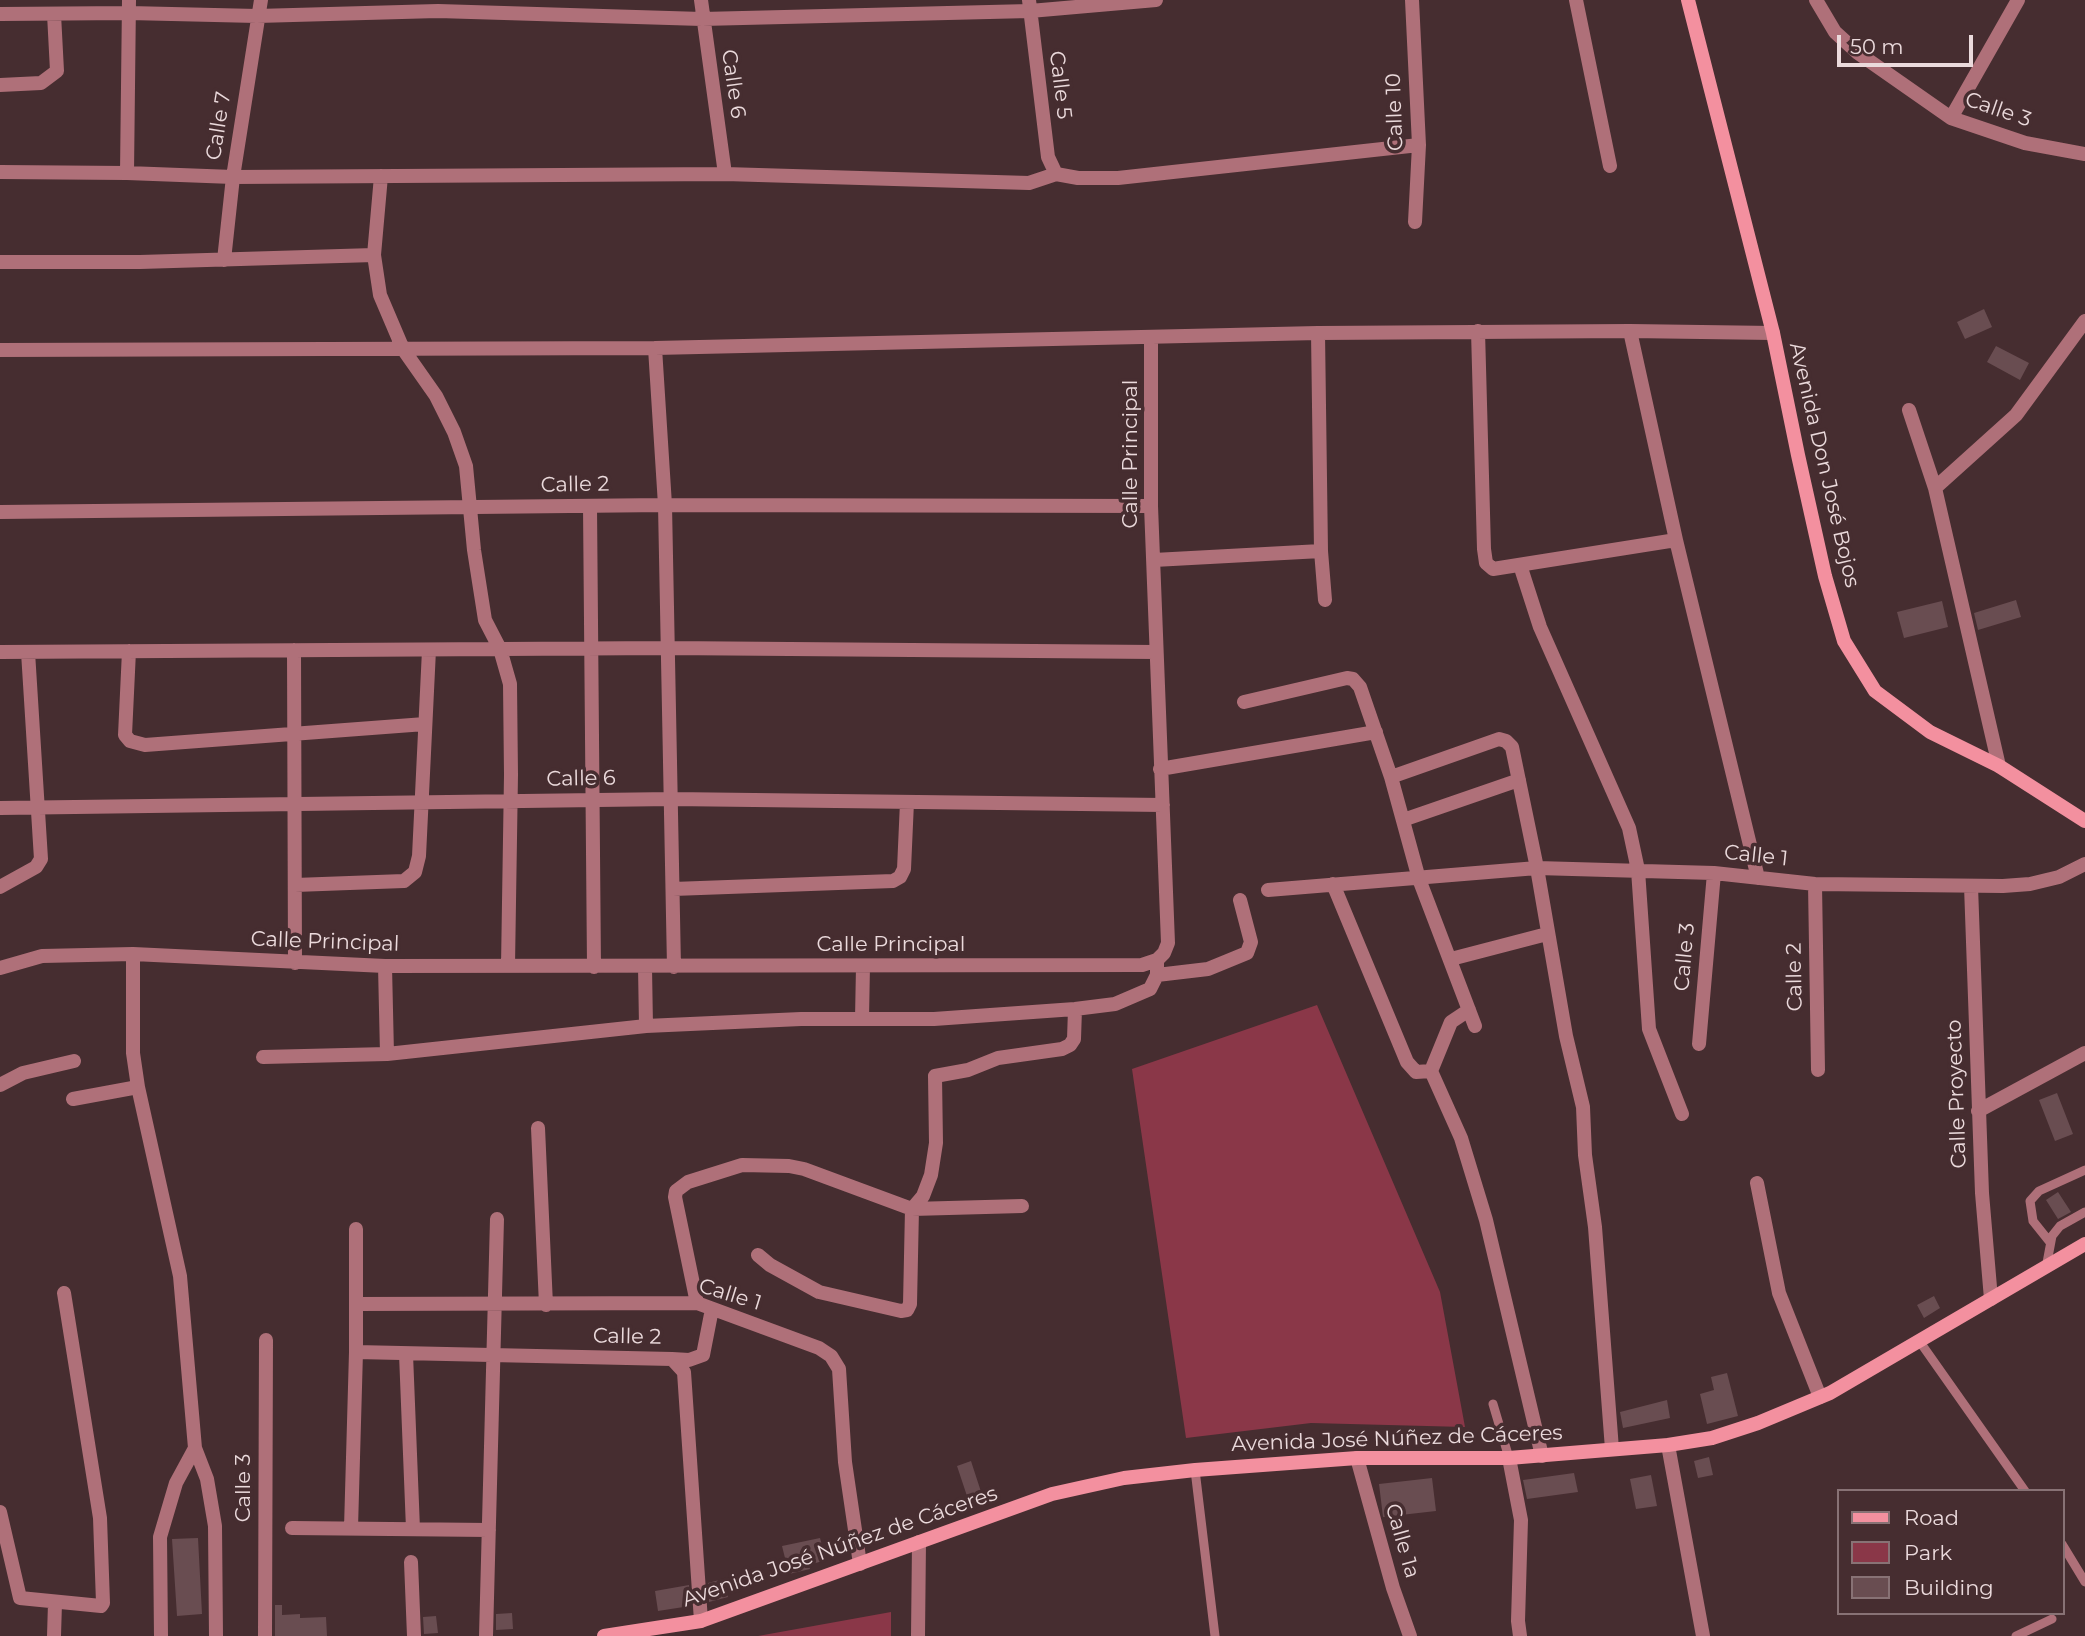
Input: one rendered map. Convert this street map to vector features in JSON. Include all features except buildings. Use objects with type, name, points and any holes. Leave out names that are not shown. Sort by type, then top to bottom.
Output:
[{"type":"main road","name":"Avenida Don José Bojos","points":[[1688,0],[1773,332],[1825,576],[1844,641],[1875,691],[1930,732],[1999,766],[2085,821]]},
{"type":"main road","name":"Avenida José Núñez de Cáceres","points":[[604,1636],[701,1621],[1052,1494],[1124,1478],[1357,1458],[1542,1456],[1668,1445],[1712,1438],[1758,1423],[1820,1397],[1920,1342],[2085,1244]]},
{"type":"street","name":"Calle 7","points":[[224,260],[233,177],[261,0]]},
{"type":"street","name":"Calle 6","points":[[701,0],[725,174]]},
{"type":"street","points":[[6,10],[54,14],[129,7],[257,16],[438,11],[702,19],[1156,0]]},
{"type":"street","name":"Calle 10","points":[[1412,0],[1419,145],[1415,222]]},
{"type":"street","points":[[1576,0],[1610,166]]},
{"type":"street","name":"Calle 3","points":[[1816,0],[1835,32],[1858,53],[1951,118],[2025,143],[2085,154]]},
{"type":"street","points":[[1951,118],[2018,0]]},
{"type":"street","name":"Calle 5","points":[[1029,6],[1048,157],[1056,174]]},
{"type":"street","points":[[127,173],[129,7]]},
{"type":"street","points":[[0,85],[41,83],[57,71],[54,14]]},
{"type":"street","points":[[0,172],[233,177],[725,174],[1029,183],[1056,174],[1078,178],[1118,178],[1419,145]]},
{"type":"street","points":[[382,176],[374,255],[380,295],[403,349],[436,396],[454,432],[466,466],[474,550],[485,620],[500,649],[510,684],[508,966]]},
{"type":"street","points":[[0,261],[224,260],[374,255]]},
{"type":"street","points":[[1935,488],[2016,415],[2085,321]]},
{"type":"street","points":[[1478,331],[1486,563],[1493,569],[1676,540]]},
{"type":"street","points":[[1630,331],[1676,540],[1758,878]]},
{"type":"street","points":[[0,350],[655,348],[1318,333],[1773,332]]},
{"type":"street","points":[[1318,333],[1321,551],[1325,600]]},
{"type":"street","name":"Calle Principal","points":[[0,968],[42,956],[133,954],[385,966],[1142,965],[1157,968],[1168,943],[1151,506],[1152,338]]},
{"type":"street","points":[[655,348],[665,505],[674,967]]},
{"type":"street","points":[[1909,410],[1935,488],[1999,766]]},
{"type":"street","name":"Calle 2","points":[[0,512],[665,505],[1151,506]]},
{"type":"street","points":[[590,506],[594,967]]},
{"type":"street","points":[[1154,560],[1321,551]]},
{"type":"street","points":[[1520,565],[1540,627],[1629,828],[1638,870],[1649,1029],[1682,1114]]},
{"type":"street","points":[[0,652],[668,648],[1155,652]]},
{"type":"street","points":[[293,650],[295,963]]},
{"type":"street","points":[[295,885],[404,881],[415,872],[419,856],[429,650]]},
{"type":"street","points":[[129,651],[125,735],[130,741],[145,745],[425,724]]},
{"type":"street","points":[[0,887],[36,867],[41,859],[28,652]]},
{"type":"street","points":[[1244,702],[1347,678],[1353,679],[1360,687],[1391,777],[1419,879],[1475,1026]]},
{"type":"street","points":[[1160,769],[1376,732]]},
{"type":"street","points":[[1391,777],[1499,739],[1507,741],[1512,747],[1583,1107],[1612,1449]]},
{"type":"street","points":[[1403,820],[1519,780]]},
{"type":"street","name":"Calle 6","points":[[0,808],[672,799],[1163,805]]},
{"type":"street","points":[[673,889],[894,881],[904,869],[906,802]]},
{"type":"street","name":"Calle 1","points":[[1268,890],[1537,868],[1714,873],[1815,884],[1971,886],[2030,884],[2059,877],[2085,864]]},
{"type":"street","name":"Calle 3","points":[[1699,1044],[1714,873]]},
{"type":"street","points":[[1333,884],[1407,1062],[1416,1072],[1431,1070]]},
{"type":"street","name":"Calle 2","points":[[1815,884],[1818,1070]]},
{"type":"street","name":"Calle Proyecto","points":[[1971,886],[1982,1194],[1991,1299]]},
{"type":"street","points":[[262,1057],[387,1054],[646,1026],[801,1019],[934,1019],[1115,1004],[1150,989],[1157,968],[1208,969],[1247,953],[1251,942],[1240,900]]},
{"type":"street","points":[[1451,959],[1547,934]]},
{"type":"street","points":[[133,954],[133,1053],[138,1087],[180,1276],[195,1448],[207,1479],[215,1527],[216,1636]]},
{"type":"street","points":[[385,966],[387,1054]]},
{"type":"street","points":[[862,1019],[863,966]]},
{"type":"street","points":[[645,967],[646,1026]]},
{"type":"street","points":[[758,1255],[770,1265],[819,1292],[901,1311],[907,1310],[910,1304],[912,1209],[923,1196],[931,1175],[936,1143],[935,1076],[968,1070],[998,1058],[1062,1049],[1074,1039],[1075,1009]]},
{"type":"street","points":[[1469,1010],[1451,1022],[1431,1070],[1461,1138],[1486,1220],[1542,1456]]},
{"type":"street","points":[[1978,1111],[2085,1053]]},
{"type":"street","points":[[0,1084],[23,1073],[74,1061]]},
{"type":"street","points":[[74,1100],[138,1087]]},
{"type":"street","points":[[538,1128],[546,1305]]},
{"type":"street","points":[[697,1303],[676,1191],[688,1182],[742,1165],[804,1169],[912,1209],[1022,1206]]},
{"type":"street","points":[[1757,1183],[1779,1293],[1820,1397]]},
{"type":"street","points":[[486,1636],[497,1219]]},
{"type":"street","points":[[351,1528],[356,1229]]},
{"type":"street","points":[[0,1512],[19,1595],[23,1600],[98,1607],[103,1603],[100,1518],[64,1293]]},
{"type":"street","name":"Calle 1","points":[[356,1304],[697,1303],[819,1348],[831,1356],[839,1369],[845,1462],[860,1564]]},
{"type":"street","points":[[672,1359],[689,1360],[703,1355],[712,1309]]},
{"type":"street","name":"Calle 3","points":[[265,1636],[266,1340]]},
{"type":"street","name":"Calle 2","points":[[356,1352],[672,1359],[684,1372],[701,1621]]},
{"type":"street","points":[[406,1354],[413,1529]]},
{"type":"street","points":[[1668,1445],[1703,1636]]},
{"type":"street","points":[[161,1636],[160,1537],[176,1483],[195,1448]]},
{"type":"street","name":"Calle 1a","points":[[1357,1458],[1393,1588],[1410,1636]]},
{"type":"street","points":[[1509,1458],[1521,1520],[1518,1621],[1520,1636]]},
{"type":"street","points":[[292,1528],[489,1530]]},
{"type":"street","points":[[918,1636],[919,1542]]},
{"type":"street","points":[[411,1562],[414,1636]]},
{"type":"street","points":[[54,1636],[55,1603]]},
{"type":"lane","points":[[2049,1241],[2032,1221],[2030,1201],[2039,1191],[2085,1170]]},
{"type":"lane","points":[[2046,1268],[2049,1241],[2060,1226],[2085,1212]]},
{"type":"lane","points":[[1920,1342],[2024,1489]]},
{"type":"lane","points":[[1493,1404],[1509,1458]]},
{"type":"lane","points":[[1195,1470],[1215,1636]]},
{"type":"lane","points":[[2064,1547],[2085,1581]]},
{"type":"lane","points":[[2016,1636],[2052,1619]]},
{"type":"green space","points":[[1317,1005],[1440,1292],[1465,1427],[1311,1423],[1186,1438],[1132,1069]]},
{"type":"green space","points":[[891,1612],[891,1636],[758,1636]]}]
